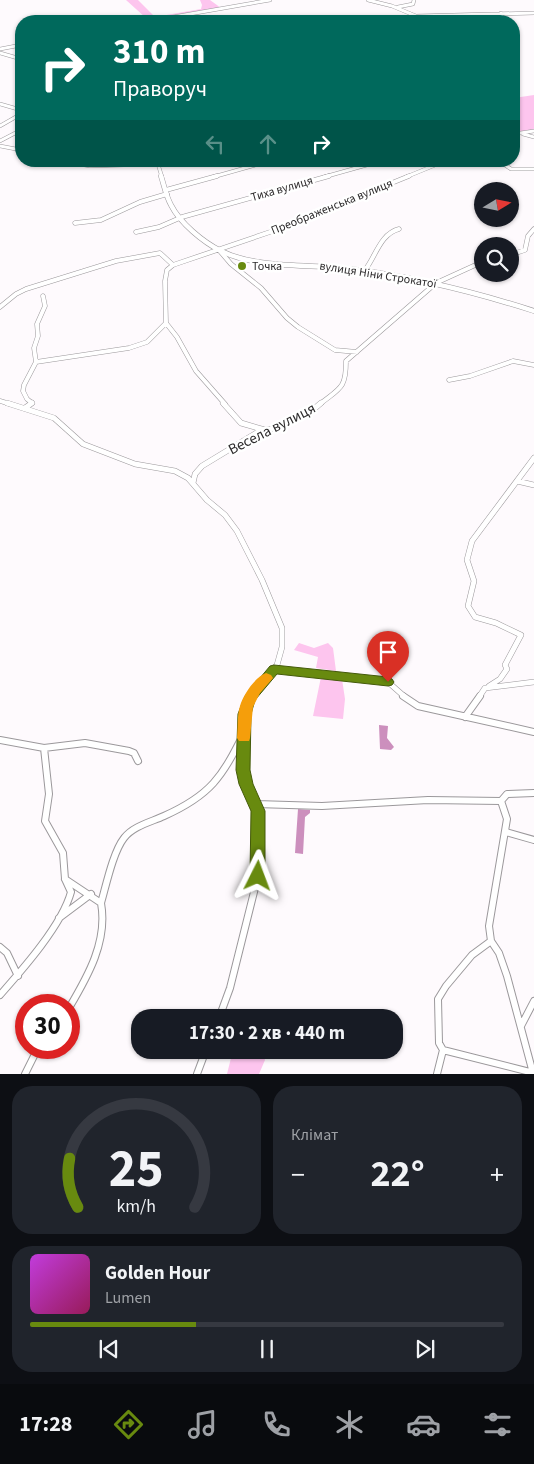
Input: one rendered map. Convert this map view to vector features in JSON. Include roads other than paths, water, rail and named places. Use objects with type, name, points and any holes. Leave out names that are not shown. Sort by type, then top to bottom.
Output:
[{"type":"street","points":[[183,15],[269,0]]},
{"type":"street","points":[[368,0],[392,6],[414,15]]},
{"type":"street","points":[[392,6],[409,6],[413,4],[414,0]]},
{"type":"street","points":[[444,15],[534,14]]},
{"type":"street","points":[[0,49],[15,46]]},
{"type":"street","points":[[0,53],[15,57]]},
{"type":"street","points":[[0,104],[15,108]]},
{"type":"street","points":[[0,126],[15,117]]},
{"type":"street","points":[[520,133],[534,131]]},
{"type":"street","points":[[0,140],[15,133]]},
{"type":"street","points":[[520,134],[534,137]]},
{"type":"street","points":[[0,146],[15,149]]},
{"type":"street","points":[[159,167],[166,192],[174,210],[192,230],[219,250],[231,264],[261,288],[287,318],[298,327],[335,350],[357,352]]},
{"type":"street","points":[[75,223],[101,220],[166,192],[250,167]]},
{"type":"street","name":"Тиха вулиця","points":[[136,232],[159,227],[182,217],[359,167]]},
{"type":"street","name":"Преображенська вулиця","points":[[173,265],[276,230],[430,167]]},
{"type":"street","points":[[508,167],[511,169],[534,169]]},
{"type":"street","points":[[364,270],[376,254],[380,243],[387,233],[399,229]]},
{"type":"street","points":[[519,252],[525,250],[528,236],[534,229]]},
{"type":"street","name":"вулиця Ніни Строкатої","points":[[219,250],[250,259],[364,270],[436,283],[534,311]]},
{"type":"street","points":[[0,307],[16,294],[37,286],[116,261],[157,253],[164,255],[173,265],[166,274],[166,323],[178,337],[190,361],[209,389],[241,423],[265,430]]},
{"type":"street","name":"Весела вулиця","points":[[194,474],[202,466],[265,430],[296,420],[322,404],[343,385],[347,375],[346,361],[436,283],[474,266]]},
{"type":"street","points":[[25,408],[32,403],[24,395],[24,385],[36,362],[34,348],[38,336],[36,324],[45,306],[43,296]]},
{"type":"street","points":[[36,362],[129,348],[147,342],[166,323]]},
{"type":"street","points":[[449,380],[470,376],[512,361],[534,365]]},
{"type":"street","points":[[0,401],[54,418],[83,444],[127,461],[174,471],[188,479],[230,521],[262,580],[282,628],[284,637],[280,656],[274,669],[249,699],[244,714],[244,778],[256,804],[259,825],[257,883],[230,988],[222,1009]]},
{"type":"street","points":[[465,716],[481,691],[500,679],[504,671],[507,670],[505,665],[521,635],[496,623],[474,617],[472,614],[468,606],[474,581],[467,560],[472,541],[534,458]]},
{"type":"street","points":[[188,479],[194,474]]},
{"type":"street","points":[[188,479],[194,474]]},
{"type":"street","points":[[518,481],[534,486]]},
{"type":"street","points":[[274,669],[388,682],[411,703],[418,706],[534,732]]},
{"type":"street","points":[[489,686],[534,682]]},
{"type":"street","points":[[78,994],[102,935],[105,922],[102,902],[112,865],[124,838],[137,828],[188,804],[209,788],[226,769],[244,733]]},
{"type":"street","points":[[0,740],[44,748],[85,743],[98,744],[130,751],[134,753],[138,761]]},
{"type":"street","points":[[0,995],[33,957],[68,903],[71,892],[65,879],[63,853],[45,821],[49,794],[44,748]]},
{"type":"street","points":[[501,801],[507,794],[534,793]]},
{"type":"street","points":[[256,804],[339,806],[428,800],[501,801]]},
{"type":"street","points":[[443,1050],[534,1073],[507,976],[499,954],[491,941],[489,926],[494,888],[506,832],[507,819],[501,801]]},
{"type":"street","points":[[506,832],[534,840]]},
{"type":"street","points":[[65,879],[102,902]]},
{"type":"street","points":[[55,921],[91,894]]},
{"type":"street","points":[[437,1074],[443,1050],[440,1043],[438,999],[446,986],[472,956],[491,941]]},
{"type":"street","points":[[0,947],[7,953],[18,976]]},
{"type":"street","points":[[521,1026],[534,1002]]},
{"type":"street","points":[[25,1074],[32,1059]]},
{"type":"street","points":[[197,1074],[203,1059]]},
{"type":"place","name":"Точка","points":[[242,266]]}]
